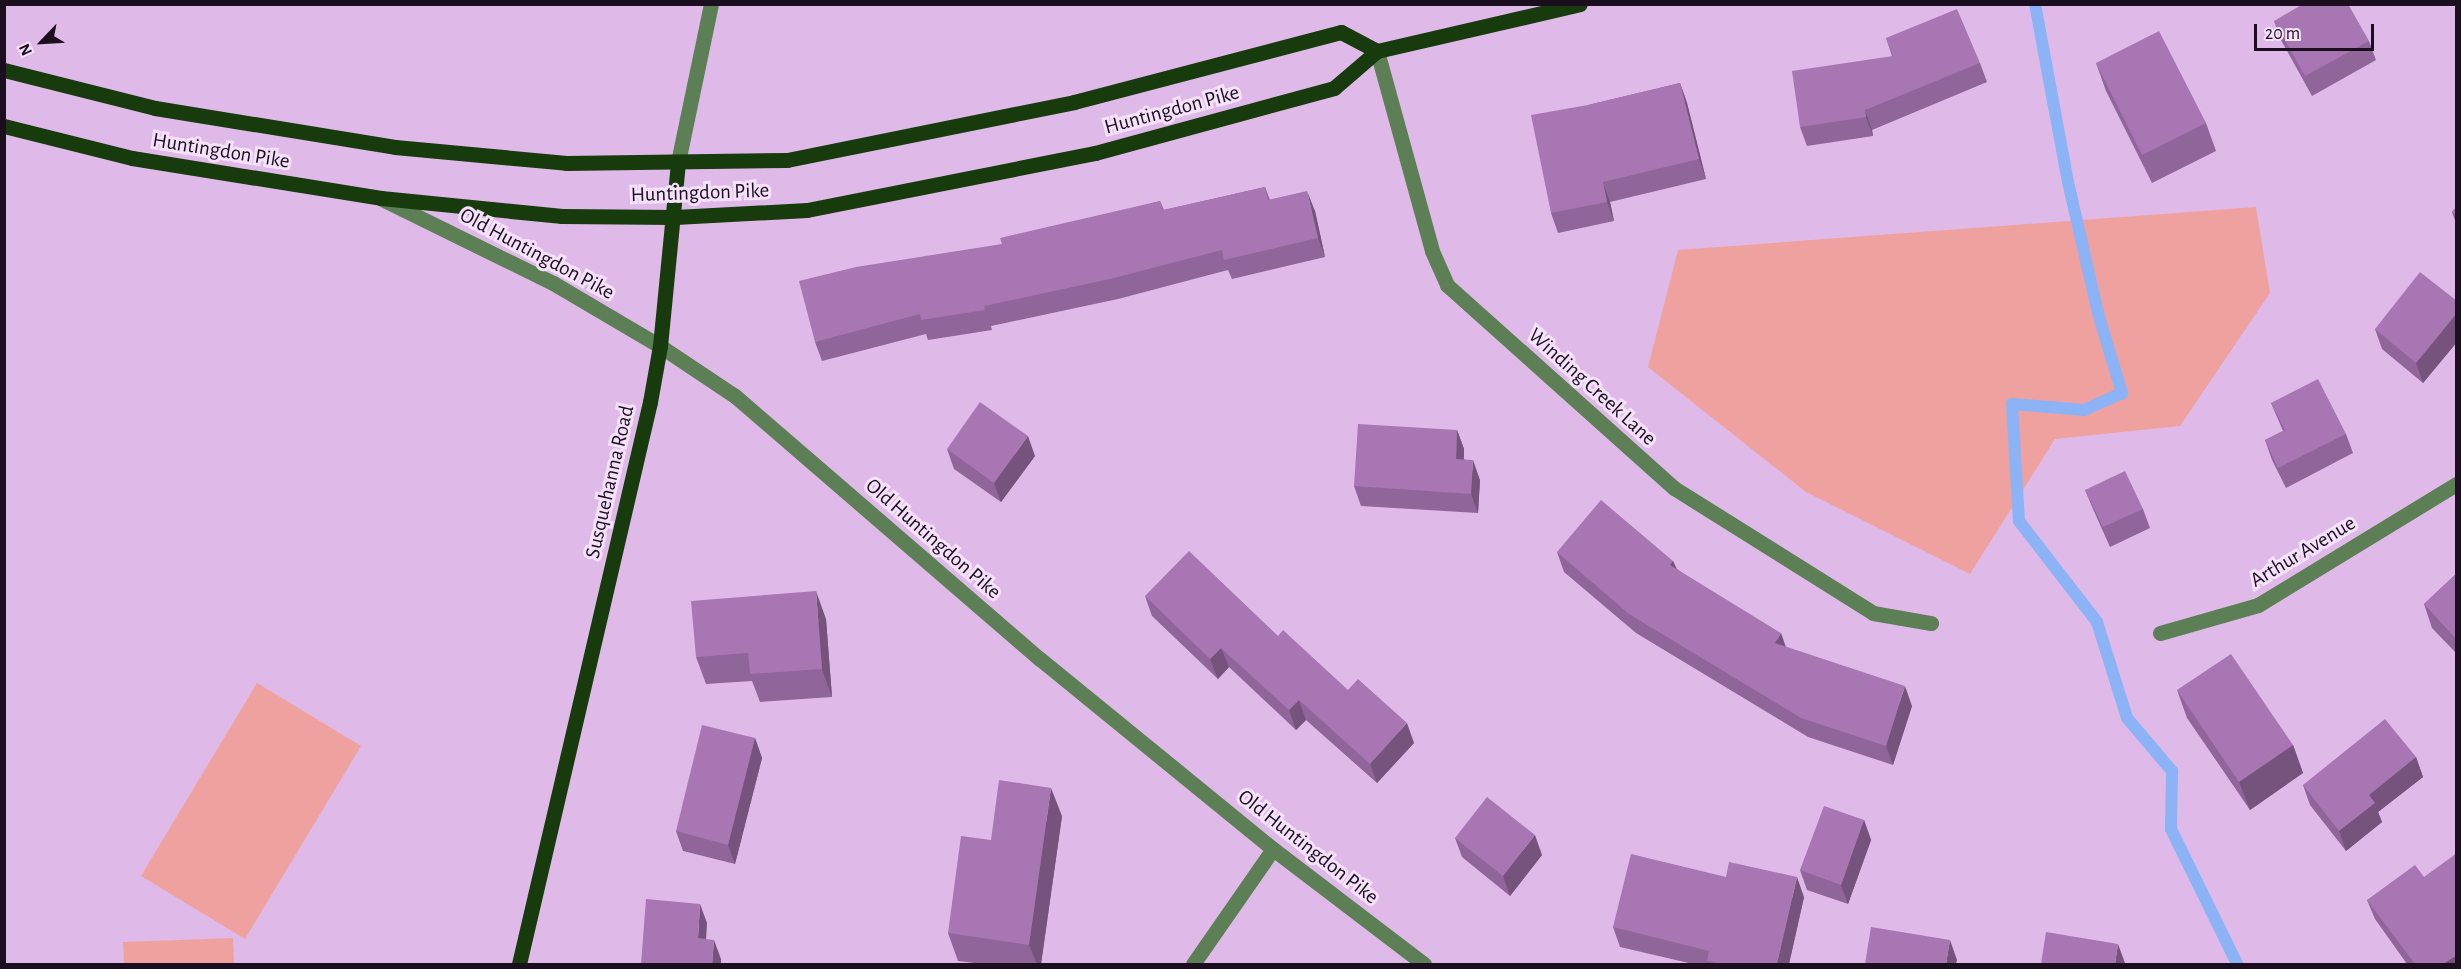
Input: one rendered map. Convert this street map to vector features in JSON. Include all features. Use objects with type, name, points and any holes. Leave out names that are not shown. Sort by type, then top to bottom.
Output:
[{"type":"main road","name":"Huntingdon Pike","points":[[4,126],[132,158],[381,198],[562,216],[675,217],[807,210],[1095,153],[1334,88],[1377,51],[1580,4]]},
{"type":"main road","name":"Huntingdon Pike","points":[[4,70],[155,108],[395,147],[566,163],[678,162],[787,160],[1074,102],[1341,32],[1377,51]]},
{"type":"main road","name":"Susquehanna Road","points":[[519,964],[650,402],[660,346],[675,217],[678,162]]},
{"type":"street","name":"Susquehanna Road","points":[[678,162],[711,4]]},
{"type":"street","name":"Winding Creek Lane","points":[[1377,51],[1432,251],[1447,285],[1674,489],[1873,613],[1930,623]]},
{"type":"street","name":"Old Huntingdon Pike","points":[[381,198],[553,283],[660,346],[735,396],[1040,659],[1273,849],[1424,964]]},
{"type":"street","name":"Arthur Avenue","points":[[2160,633],[2258,604],[2457,484]]},
{"type":"street","points":[[1193,964],[1273,849]]},
{"type":"shaded area","points":[[2256,207],[2270,293],[2180,426],[2055,439],[1970,574],[1806,492],[1648,367],[1678,250]]},
{"type":"shaded area","points":[[257,683],[361,746],[245,939],[141,876]]},
{"type":"shaded area","points":[[233,938],[234,964],[124,964],[123,942]]},
{"type":"building","points":[[2303,4],[2348,4],[2369,41],[2305,76],[2274,21]]},
{"type":"building","points":[[1957,9],[1980,63],[1865,110],[1866,117],[1800,127],[1792,71],[1893,56],[1886,38]]},
{"type":"building","points":[[2159,31],[2206,123],[2142,155],[2096,63]]},
{"type":"building","points":[[1680,83],[1699,159],[1603,182],[1607,202],[1551,213],[1531,115],[1588,105]]},
{"type":"building","points":[[1265,187],[1268,200],[1307,191],[1318,238],[1224,260],[1222,250],[1110,279],[984,306],[985,310],[921,320],[920,314],[815,342],[799,281],[856,267],[1002,244],[1000,238],[1160,201],[1163,210]]},
{"type":"building","points":[[2457,206],[2457,216],[2452,212]]},
{"type":"building","points":[[2420,272],[2457,301],[2457,313],[2416,363],[2375,329]]},
{"type":"building","points":[[2318,379],[2346,434],[2278,468],[2265,440],[2285,430],[2271,403]]},
{"type":"building","points":[[980,402],[1028,436],[994,483],[947,449]]},
{"type":"building","points":[[1358,424],[1457,430],[1456,459],[1473,460],[1471,494],[1354,486]]},
{"type":"building","points":[[2125,471],[2143,509],[2103,527],[2085,490]]},
{"type":"building","points":[[1601,500],[1673,561],[1670,565],[1781,633],[1775,643],[1905,686],[1886,746],[1801,718],[1629,614],[1557,552]]},
{"type":"building","points":[[1189,551],[1278,636],[1283,630],[1348,690],[1358,679],[1407,723],[1370,764],[1299,700],[1289,710],[1221,648],[1210,659],[1145,596]]},
{"type":"building","points":[[2457,573],[2457,640],[2424,604]]},
{"type":"building","points":[[816,591],[822,669],[750,674],[748,653],[696,657],[691,601]]},
{"type":"building","points":[[2231,654],[2293,745],[2239,782],[2177,690]]},
{"type":"building","points":[[2385,719],[2416,757],[2369,795],[2375,803],[2339,831],[2303,785]]},
{"type":"building","points":[[702,725],[755,738],[728,845],[676,831]]},
{"type":"building","points":[[999,780],[1051,788],[1029,945],[948,933],[961,836],[991,840]]},
{"type":"building","points":[[1487,797],[1535,835],[1503,876],[1455,838]]},
{"type":"building","points":[[1824,806],[1864,820],[1841,885],[1800,870]]},
{"type":"building","points":[[2457,853],[2457,955],[2443,964],[2415,964],[2367,900],[2415,865],[2424,877]]},
{"type":"building","points":[[1631,854],[1726,877],[1729,862],[1797,877],[1777,964],[1723,964],[1707,961],[1709,951],[1613,927]]},
{"type":"building","points":[[646,899],[700,904],[698,938],[714,940],[712,964],[641,964]]},
{"type":"building","points":[[1871,927],[1950,940],[1946,964],[1865,964]]},
{"type":"building","points":[[2046,932],[2118,944],[2115,964],[2041,964]]},
{"type":"waterway","points":[[2035,4],[2068,182],[2098,313],[2122,393],[2084,410],[2012,404],[2019,521],[2097,622],[2127,718],[2172,771],[2171,829],[2237,964]]}]
